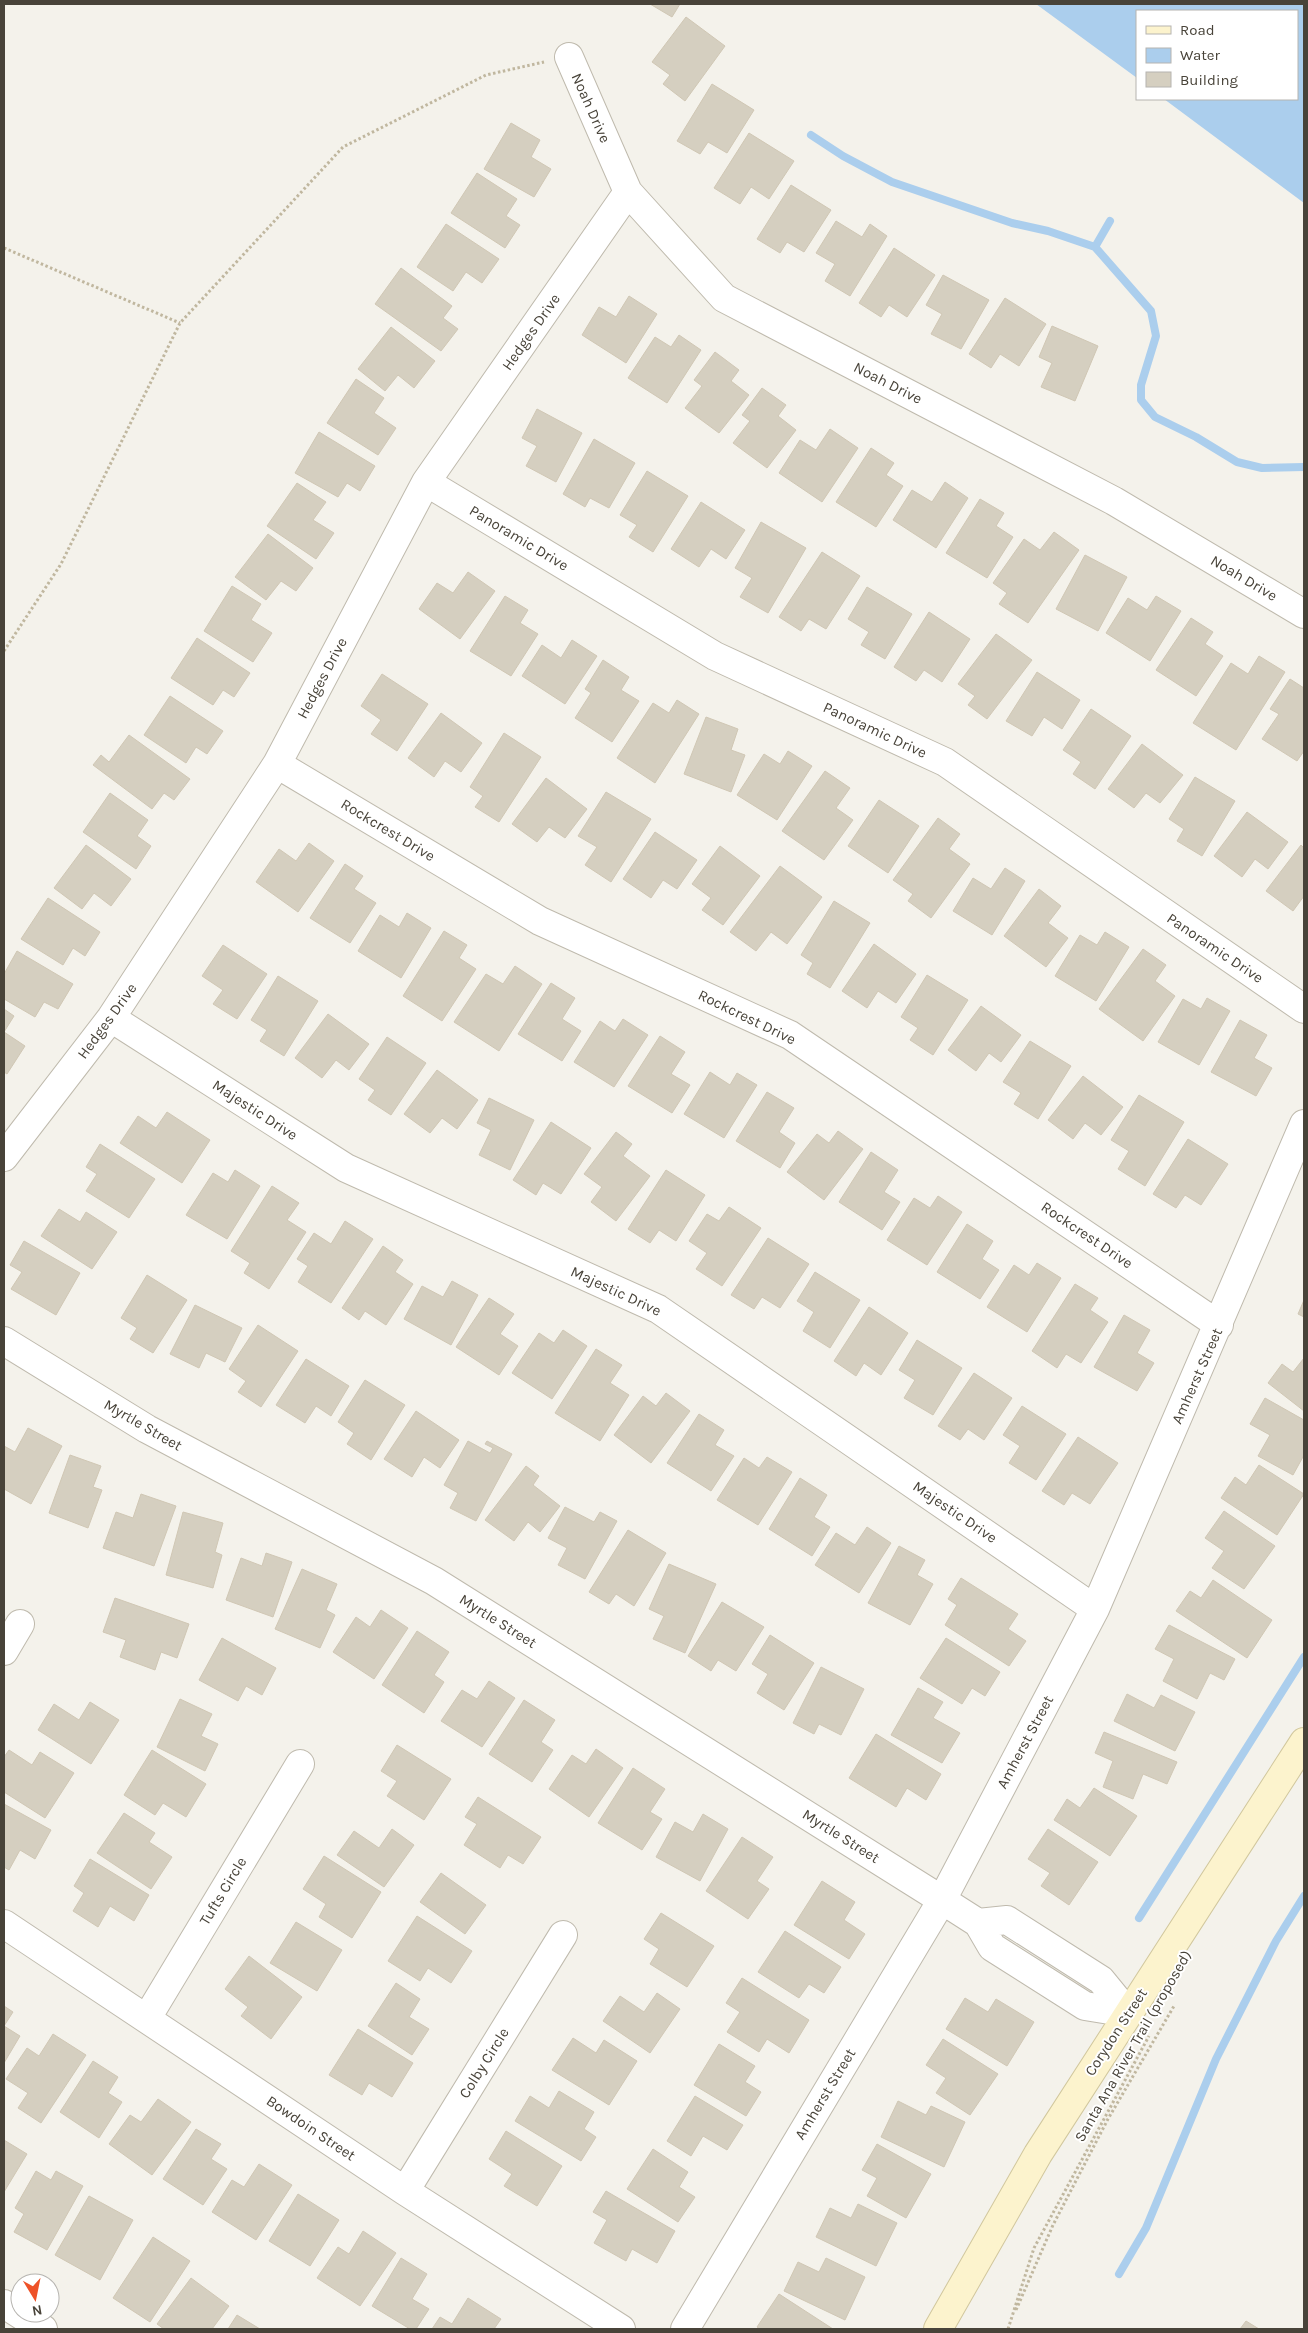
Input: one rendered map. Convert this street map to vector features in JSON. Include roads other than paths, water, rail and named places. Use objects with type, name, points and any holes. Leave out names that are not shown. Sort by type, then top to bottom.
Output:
[{"type":"main road","name":"Corydon Street","points":[[938,2329],[1038,2154],[1304,1742]]},
{"type":"street","name":"Noah Drive","points":[[569,57],[628,192],[724,298],[1114,501],[1304,614]]},
{"type":"street","name":"Hedges Drive","points":[[4,1157],[111,1018],[277,764],[426,482],[628,192]]},
{"type":"street","name":"Panoramic Drive","points":[[426,482],[715,656],[945,762],[1304,1009]]},
{"type":"street","name":"Rockcrest Drive","points":[[277,764],[540,921],[790,1035],[1219,1325]]},
{"type":"street","name":"Majestic Drive","points":[[111,1018],[346,1168],[658,1309],[1095,1609]]},
{"type":"street","name":"Amherst Street","points":[[684,2329],[942,1900],[1095,1609],[1304,1124]]},
{"type":"street","name":"Myrtle Street","points":[[4,1341],[147,1429],[434,1581],[978,1923],[1007,1920],[1101,1980],[1128,2013]]},
{"type":"street","points":[[4,1651],[20,1624]]},
{"type":"street","name":"Tufts Circle","points":[[147,2018],[300,1764]]},
{"type":"street","name":"Bowdoin Street","points":[[4,1924],[405,2191],[621,2329]]},
{"type":"street","name":"Colby Circle","points":[[405,2191],[563,1935]]},
{"type":"street","points":[[4,2304],[43,2329]]},
{"type":"water","points":[[1036,4],[1304,4],[1304,203],[1165,100],[1298,100],[1298,10],[1136,10],[1136,77]]},
{"type":"waterway","points":[[811,135],[843,156],[892,182],[1012,223],[1048,231],[1095,247],[1151,311],[1156,336],[1141,385],[1141,400],[1155,417],[1196,437],[1237,462],[1262,468],[1304,467]]},
{"type":"waterway","points":[[1095,247],[1110,221]]},
{"type":"waterway","points":[[1139,1918],[1304,1657]]},
{"type":"waterway","points":[[1119,2274],[1146,2228],[1216,2059],[1276,1941],[1304,1896]]}]
